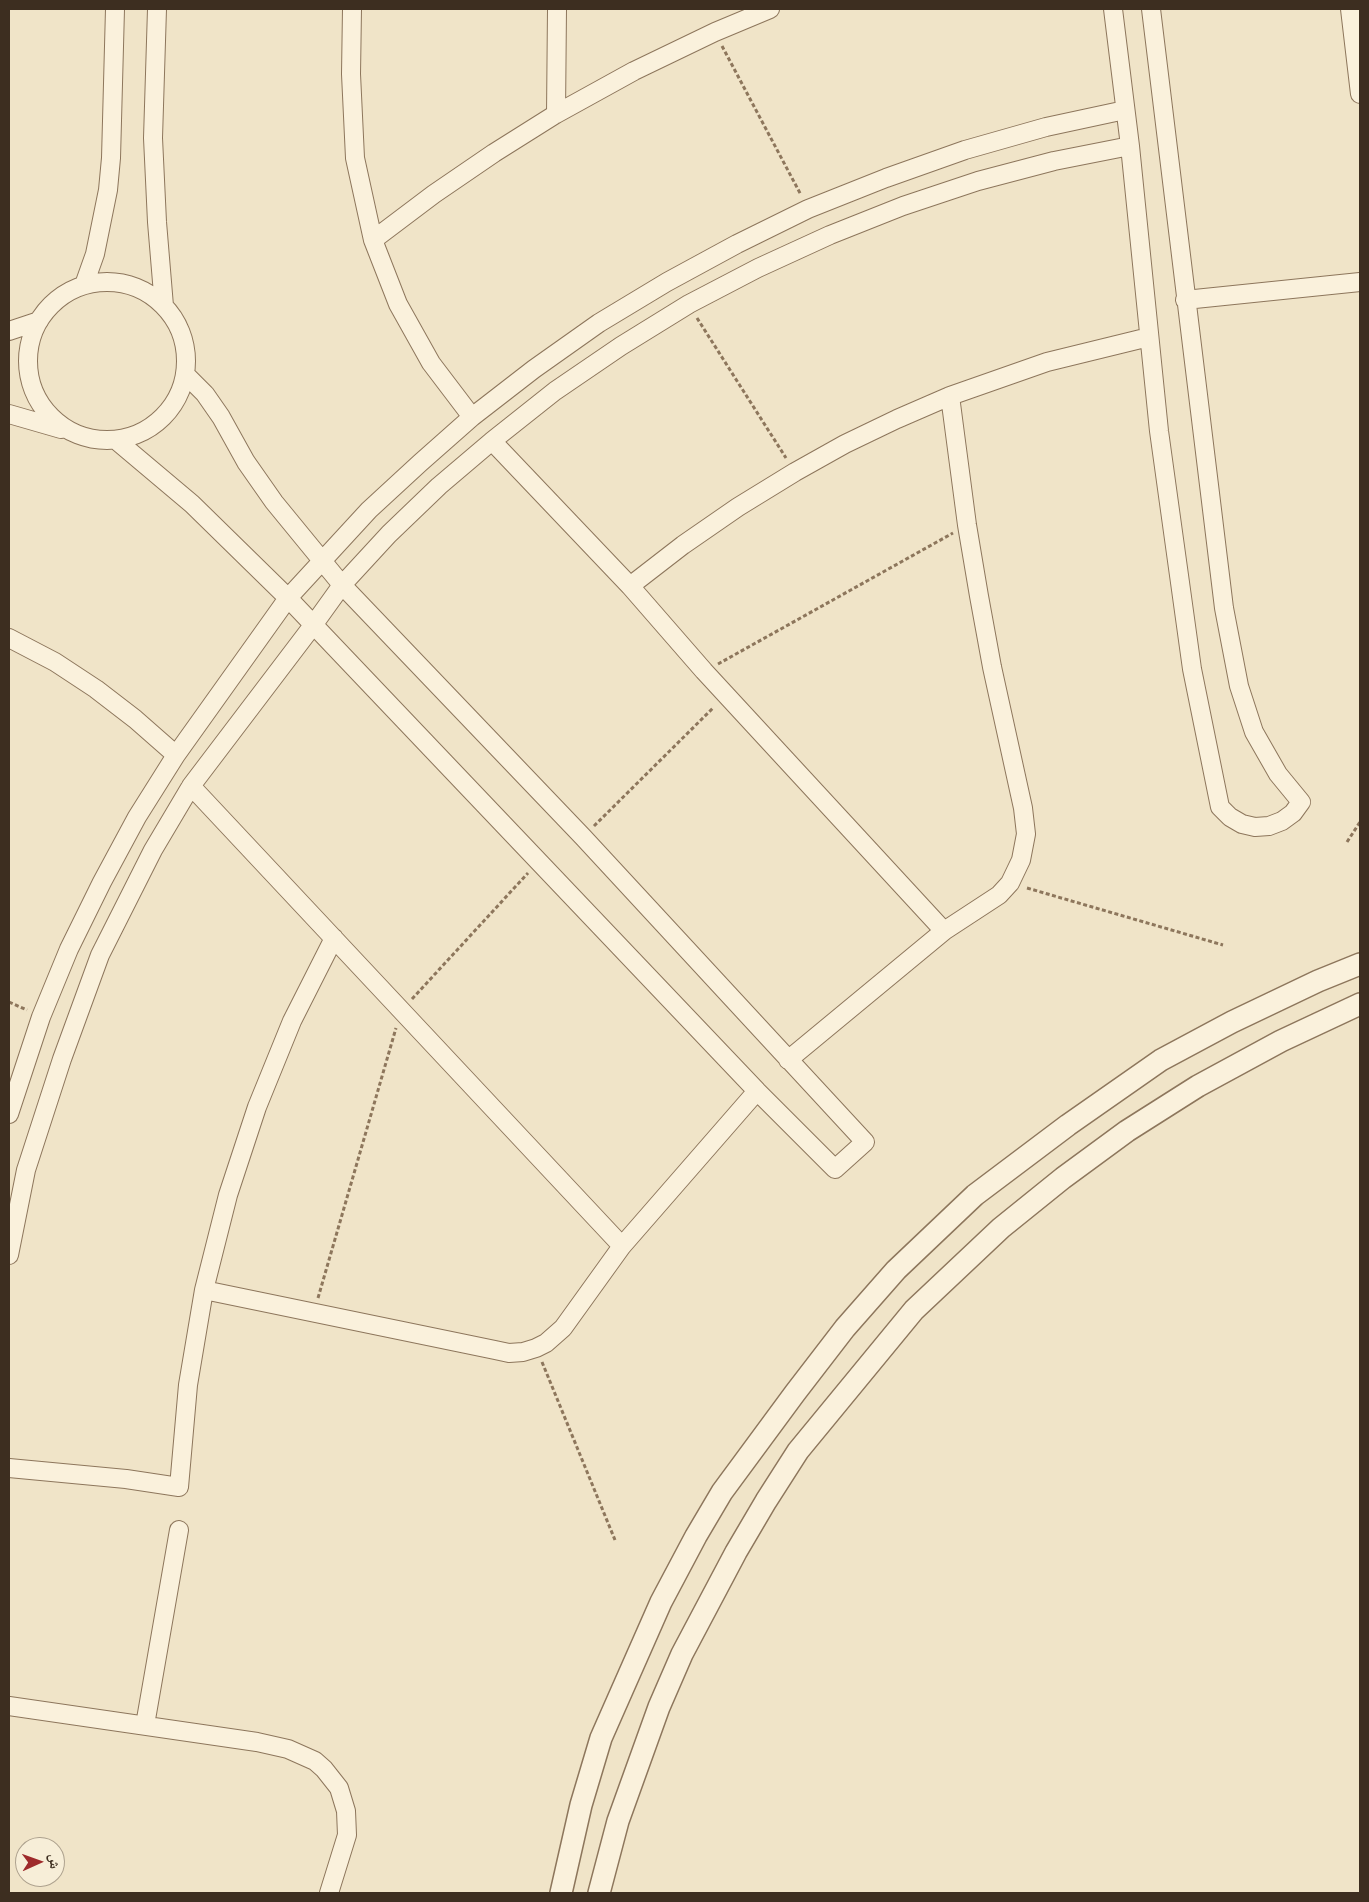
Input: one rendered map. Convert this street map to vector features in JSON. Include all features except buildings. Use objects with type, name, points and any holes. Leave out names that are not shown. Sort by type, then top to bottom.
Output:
[{"type":"street","points":[[84,285],[95,254],[108,190],[111,158],[116,9]]},
{"type":"street","points":[[157,9],[153,138],[164,306]]},
{"type":"street","points":[[352,9],[351,74],[355,158],[374,240],[398,304],[431,363],[472,417]]},
{"type":"street","points":[[556,114],[558,9]]},
{"type":"street","points":[[374,240],[434,194],[556,114],[634,71],[715,32],[770,9]]},
{"type":"street","points":[[1113,9],[1130,146],[1159,431],[1192,668],[1220,808],[1242,824],[1255,827],[1269,826],[1282,821],[1293,813],[1301,802],[1278,774],[1254,732],[1239,686],[1224,608],[1151,9]]},
{"type":"street","points":[[1350,9],[1360,85]]},
{"type":"street","points":[[9,1114],[41,1017],[69,949],[137,817],[176,755],[288,598],[322,560],[391,490],[472,417],[542,363],[650,292],[737,244],[808,209],[886,178],[965,150],[1046,128],[1125,110]]},
{"type":"street","points":[[9,1254],[26,1170],[62,1059],[100,955],[153,850],[191,786],[342,585],[396,527],[439,486],[492,440],[555,391],[620,346],[689,304],[758,268],[830,235],[903,206],[978,182],[1054,161],[1130,146]]},
{"type":"street","points":[[9,414],[74,433],[101,440],[116,440],[144,432],[167,414],[176,402],[185,374],[186,352],[174,318],[154,297],[141,289],[113,282],[84,285],[58,299],[39,321],[29,348],[28,363],[30,377],[41,404],[50,416],[74,433]]},
{"type":"street","points":[[1185,300],[1360,282]]},
{"type":"street","points":[[9,331],[39,321]]},
{"type":"street","points":[[630,586],[683,545],[794,472],[880,427],[950,396],[1047,362],[1149,337]]},
{"type":"street","points":[[116,440],[192,504],[314,624],[757,1091],[835,1169],[865,1142],[583,837],[342,585],[274,502],[246,462],[221,417],[205,394],[185,374]]},
{"type":"street","points":[[788,1060],[944,932],[999,895],[1010,883],[1022,860],[1026,834],[1023,808],[992,667],[967,525],[950,396]]},
{"type":"street","points":[[492,440],[630,586],[704,671],[944,932]]},
{"type":"street","points":[[10,641],[55,662],[96,689],[135,719],[176,755]]},
{"type":"street","points":[[191,786],[622,1246]]},
{"type":"street","points":[[9,1468],[126,1479],[179,1487],[188,1385],[204,1290],[228,1195],[257,1107],[292,1021],[334,938]]},
{"type":"street","points":[[561,1893],[581,1805],[601,1738],[661,1602],[722,1492],[845,1328],[896,1270],[975,1195],[1068,1125],[1161,1060],[1232,1022],[1318,980],[1360,964]]},
{"type":"street","points":[[599,1893],[618,1821],[660,1707],[682,1654],[736,1552],[798,1451],[914,1310],[1001,1228],[1063,1178],[1127,1131],[1198,1086],[1231,1068],[1281,1041],[1360,1004]]},
{"type":"street","points":[[204,1290],[509,1353],[536,1348],[546,1343],[562,1328],[622,1246],[757,1091]]},
{"type":"street","points":[[145,1725],[179,1530]]},
{"type":"street","points":[[9,1706],[276,1746],[304,1755],[324,1769],[339,1788],[346,1811],[348,1823],[344,1846],[329,1893]]},
{"type":"path","points":[[715,32],[808,209]]},
{"type":"path","points":[[689,304],[794,472]]},
{"type":"path","points":[[704,671],[967,525]]},
{"type":"path","points":[[583,837],[726,695]]},
{"type":"path","points":[[1347,842],[1360,822]]},
{"type":"path","points":[[314,1313],[401,1010],[539,861]]},
{"type":"path","points":[[1010,883],[1223,944]]},
{"type":"path","points":[[536,1348],[615,1540]]}]
